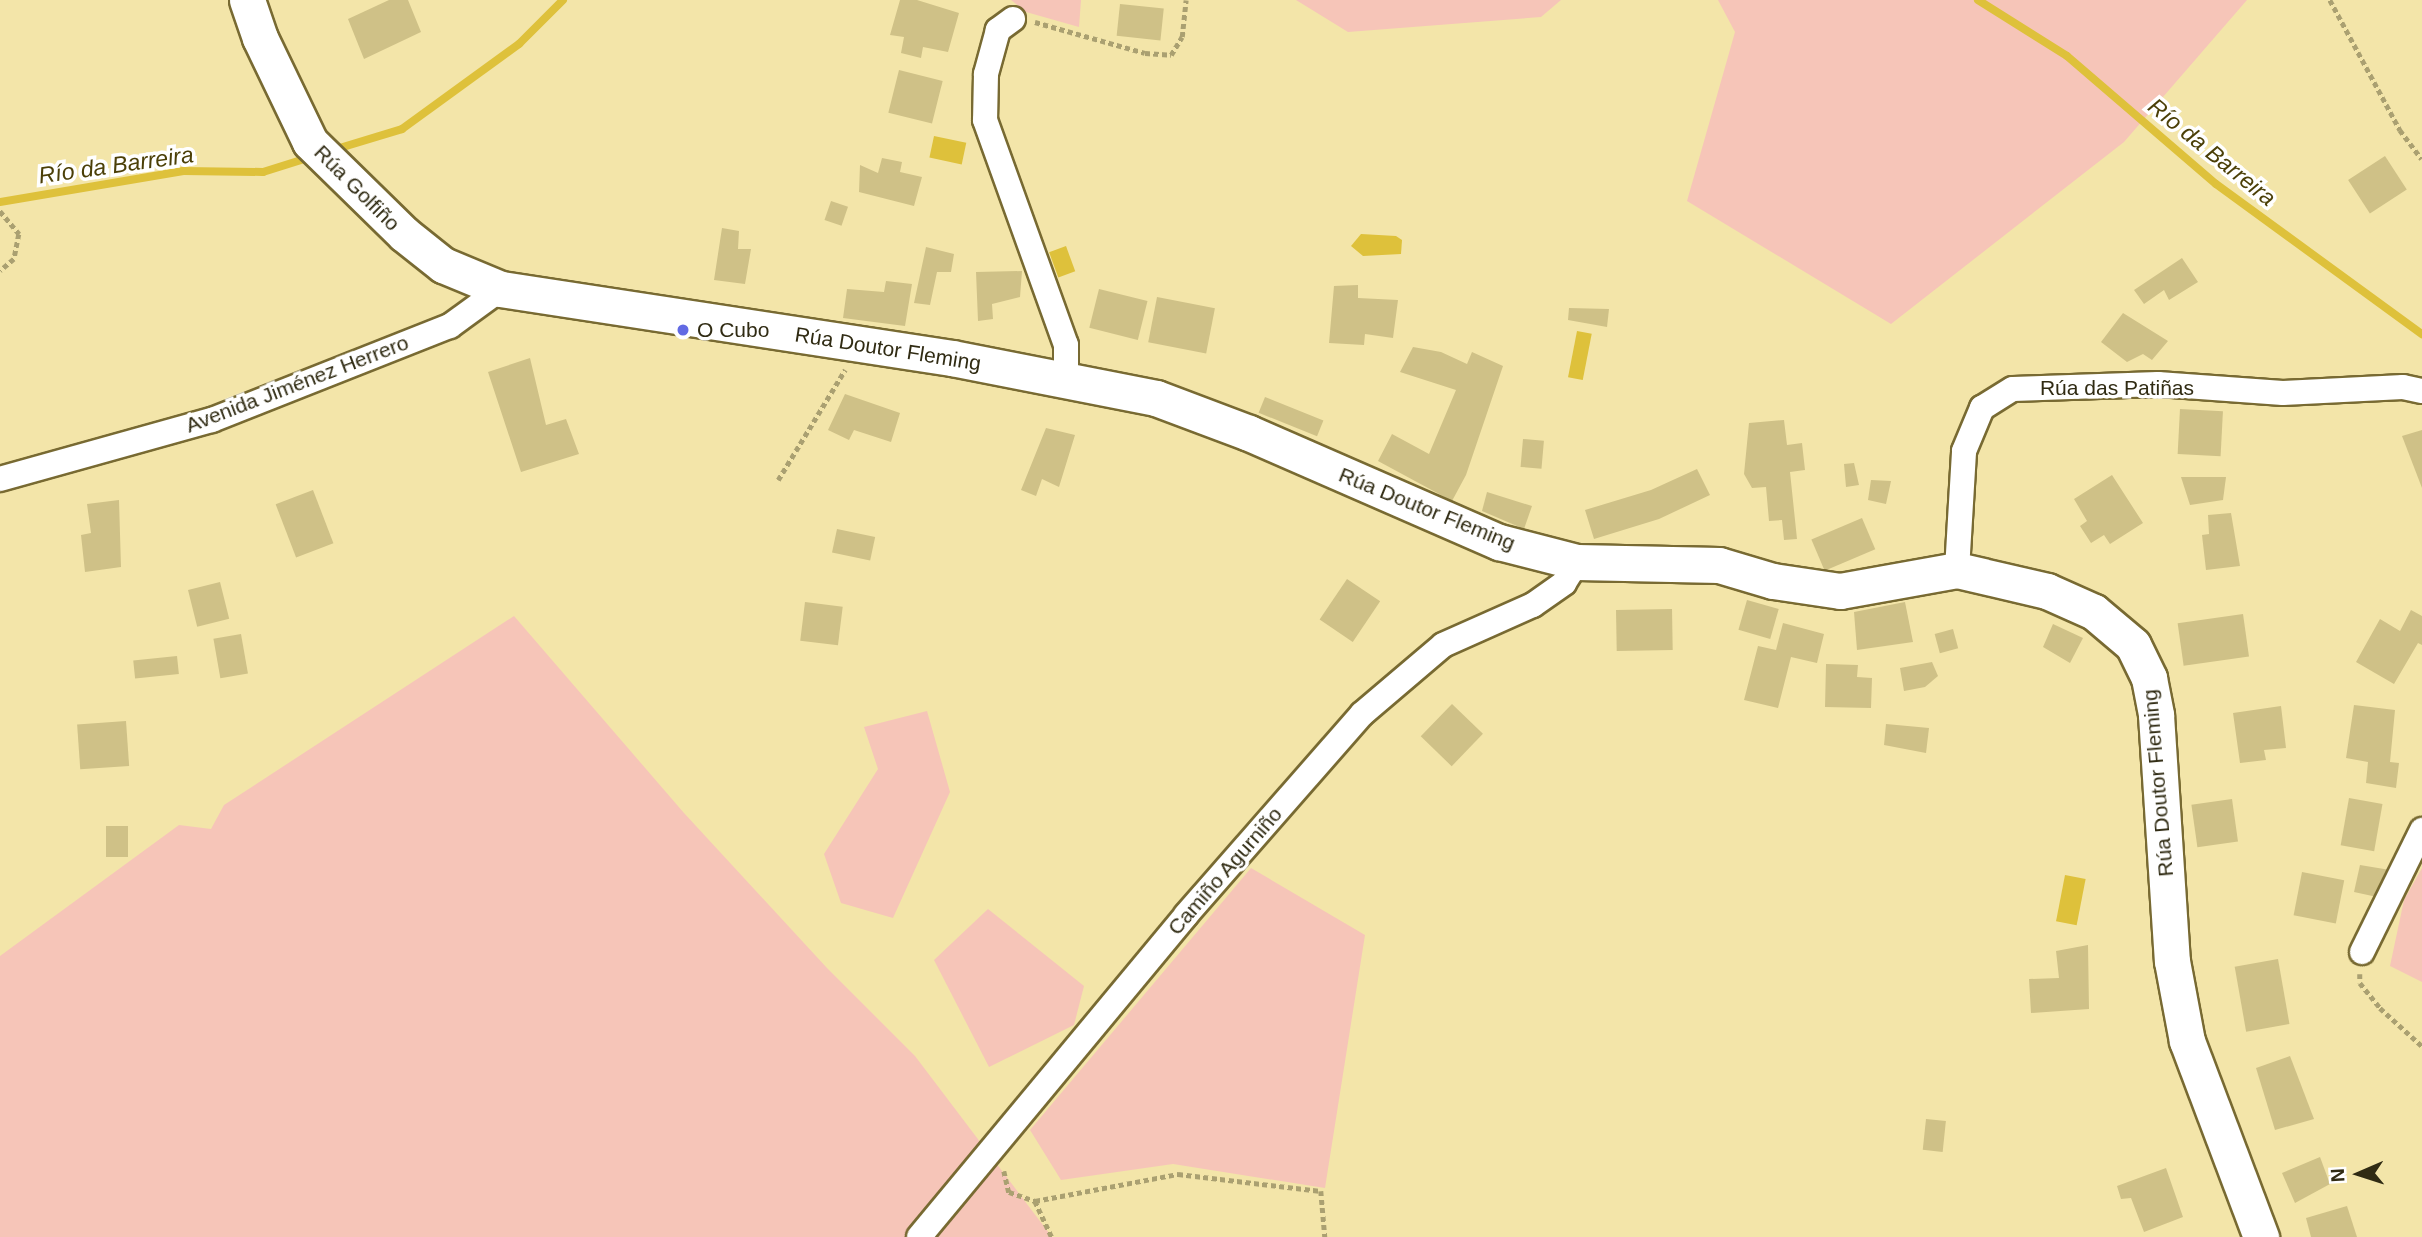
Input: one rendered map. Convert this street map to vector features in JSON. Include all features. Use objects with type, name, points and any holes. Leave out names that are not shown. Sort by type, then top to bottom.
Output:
[{"type":"main road","name":"Rúa Golfiño","points":[[247,0],[260,38],[310,142],[404,234],[443,265],[502,289]]},
{"type":"main road","name":"Rúa Doutor Fleming","points":[[502,289],[857,344],[1156,398],[1249,433],[1499,542],[1577,562],[1719,565],[1773,581],[1840,591],[1957,570],[2047,590],[2094,612],[2133,645],[2149,678],[2156,715],[2172,961],[2187,1041],[2261,1237]]},
{"type":"street","points":[[1013,19],[998,30],[985,74],[985,120],[1066,345],[1066,380]]},
{"type":"street","name":"Avenida Jiménez Herrero","points":[[0,478],[212,420],[450,326],[502,289]]},
{"type":"street","points":[[2413,389],[2422,371]]},
{"type":"street","name":"Rúa das Patiñas","points":[[1957,570],[1964,451],[1982,408],[2013,389],[2158,384],[2283,393],[2413,389]]},
{"type":"street","name":"Camiño Agurniño","points":[[919,1237],[1186,915],[1362,714],[1443,645],[1543,598],[1564,583],[1577,562]]},
{"type":"street","points":[[2362,952],[2422,830]]},
{"type":"path","points":[[1013,19],[1039,22],[1145,52],[1171,55],[1182,37],[1186,0]]},
{"type":"path","points":[[2330,0],[2400,130],[2422,159]]},
{"type":"path","points":[[0,211],[19,233],[14,259],[0,271]]},
{"type":"path","points":[[778,480],[857,344]]},
{"type":"path","points":[[2362,952],[2360,983],[2422,1046]]},
{"type":"path","points":[[997,1143],[1009,1192],[1035,1201],[1178,1174],[1321,1191],[1325,1237]]},
{"type":"path","points":[[1035,1201],[1052,1237]]},
{"type":"shaded area","points":[[1011,0],[1081,0],[1079,27],[1026,12]]},
{"type":"shaded area","points":[[1296,0],[1561,0],[1541,17],[1348,32]]},
{"type":"shaded area","points":[[1718,0],[2247,0],[2124,142],[1891,324],[1687,201],[1735,32]]},
{"type":"shaded area","points":[[934,136],[966,143],[962,164],[929,158]]},
{"type":"shaded area","points":[[1361,234],[1396,236],[1402,240],[1401,254],[1363,256],[1351,246]]},
{"type":"shaded area","points":[[1066,246],[1075,271],[1058,278],[1049,252]]},
{"type":"shaded area","points":[[1577,331],[1592,334],[1583,380],[1568,377]]},
{"type":"shaded area","points":[[514,616],[684,813],[827,968],[915,1056],[1052,1237],[0,1237],[0,956],[179,825],[211,829],[224,805]]},
{"type":"shaded area","points":[[927,711],[950,792],[893,918],[841,903],[824,854],[878,769],[864,727]]},
{"type":"shaded area","points":[[1251,868],[1365,935],[1325,1188],[1173,1164],[1061,1180],[1030,1130]]},
{"type":"shaded area","points":[[2422,868],[2422,982],[2390,966],[2404,900]]},
{"type":"shaded area","points":[[2065,875],[2086,879],[2077,925],[2056,921]]},
{"type":"shaded area","points":[[988,909],[1084,986],[1074,1025],[989,1067],[934,960]]},
{"type":"building","points":[[389,0],[408,0],[421,32],[364,59],[348,19]]},
{"type":"building","points":[[900,0],[917,0],[959,13],[948,52],[923,47],[921,58],[901,53],[904,37],[890,35]]},
{"type":"building","points":[[1120,4],[1164,9],[1160,40],[1117,36]]},
{"type":"building","points":[[899,70],[943,81],[932,124],[888,113]]},
{"type":"building","points":[[2385,156],[2407,190],[2370,214],[2348,180]]},
{"type":"building","points":[[882,158],[902,162],[900,172],[922,177],[914,206],[859,192],[860,165],[878,173]]},
{"type":"building","points":[[831,201],[848,207],[842,226],[824,220]]},
{"type":"building","points":[[722,228],[739,231],[738,249],[751,249],[745,284],[714,280]]},
{"type":"building","points":[[926,247],[954,254],[951,272],[937,272],[930,305],[914,303]]},
{"type":"building","points":[[2182,258],[2198,282],[2169,300],[2164,290],[2144,304],[2134,290]]},
{"type":"building","points":[[1022,271],[1020,297],[992,304],[993,319],[978,321],[976,272]]},
{"type":"building","points":[[886,281],[912,284],[905,326],[843,318],[847,289],[884,292]]},
{"type":"building","points":[[1358,285],[1358,298],[1398,300],[1393,338],[1365,334],[1364,345],[1329,343],[1334,286]]},
{"type":"building","points":[[1099,289],[1148,301],[1138,340],[1089,328]]},
{"type":"building","points":[[1157,297],[1215,308],[1206,353],[1148,342]]},
{"type":"building","points":[[1569,308],[1609,309],[1607,327],[1568,320]]},
{"type":"building","points":[[2123,313],[2168,341],[2152,360],[2143,354],[2127,362],[2101,342]]},
{"type":"building","points":[[1413,347],[1441,352],[1467,364],[1472,352],[1503,366],[1466,475],[1452,501],[1378,461],[1392,434],[1429,454],[1456,390],[1400,372]]},
{"type":"building","points":[[530,358],[546,425],[566,419],[579,454],[521,472],[488,372]]},
{"type":"building","points":[[845,394],[900,413],[891,442],[854,430],[849,440],[828,430]]},
{"type":"building","points":[[1265,397],[1323,421],[1317,436],[1259,413]]},
{"type":"building","points":[[2180,409],[2223,411],[2221,456],[2178,454]]},
{"type":"building","points":[[1784,420],[1787,445],[1802,443],[1805,470],[1790,472],[1797,539],[1784,540],[1782,520],[1769,521],[1766,487],[1752,488],[1744,474],[1749,423]]},
{"type":"building","points":[[1046,428],[1075,435],[1059,487],[1042,479],[1036,496],[1021,490]]},
{"type":"building","points":[[2422,430],[2422,488],[2402,436]]},
{"type":"building","points":[[1523,439],[1544,441],[1541,469],[1521,467]]},
{"type":"building","points":[[1854,463],[1859,485],[1846,487],[1844,464]]},
{"type":"building","points":[[1697,469],[1710,495],[1659,519],[1594,539],[1585,510],[1651,490]]},
{"type":"building","points":[[2112,475],[2143,523],[2110,544],[2104,535],[2091,543],[2080,526],[2087,521],[2074,499]]},
{"type":"building","points":[[2181,477],[2226,477],[2223,500],[2190,505]]},
{"type":"building","points":[[1871,480],[1891,481],[1886,504],[1868,500]]},
{"type":"building","points":[[313,490],[333,543],[296,558],[276,504]]},
{"type":"building","points":[[1487,492],[1532,506],[1524,529],[1482,511]]},
{"type":"building","points":[[119,500],[121,567],[85,572],[81,535],[91,533],[87,504]]},
{"type":"building","points":[[2231,513],[2240,566],[2206,570],[2202,535],[2209,534],[2208,515]]},
{"type":"building","points":[[1862,518],[1875,549],[1825,571],[1811,539]]},
{"type":"building","points":[[837,529],[875,537],[870,561],[832,552]]},
{"type":"building","points":[[1347,579],[1380,601],[1353,642],[1320,620]]},
{"type":"building","points":[[220,582],[229,619],[197,627],[188,590]]},
{"type":"building","points":[[1747,600],[1779,609],[1770,639],[1738,630]]},
{"type":"building","points":[[805,602],[843,607],[838,645],[800,641]]},
{"type":"building","points":[[1905,602],[1913,642],[1857,650],[1854,612]]},
{"type":"building","points":[[1672,609],[1673,650],[1617,651],[1616,610]]},
{"type":"building","points":[[2411,610],[2422,616],[2422,645],[2418,643],[2394,684],[2356,662],[2380,619],[2400,631]]},
{"type":"building","points":[[2243,614],[2249,657],[2184,666],[2178,623]]},
{"type":"building","points":[[1783,623],[1824,634],[1817,663],[1791,657],[1778,708],[1744,700],[1758,646],[1776,650]]},
{"type":"building","points":[[2053,624],[2083,638],[2070,663],[2043,647]]},
{"type":"building","points":[[1953,629],[1958,648],[1940,653],[1935,634]]},
{"type":"building","points":[[241,634],[248,673],[220,678],[213,639]]},
{"type":"building","points":[[177,656],[179,674],[135,679],[133,661]]},
{"type":"building","points":[[1932,662],[1938,676],[1925,687],[1904,691],[1900,668]]},
{"type":"building","points":[[1826,664],[1858,665],[1857,677],[1872,678],[1871,708],[1825,707]]},
{"type":"building","points":[[1452,704],[1483,734],[1452,766],[1421,736]]},
{"type":"building","points":[[2354,705],[2395,710],[2390,762],[2399,763],[2396,788],[2366,783],[2368,762],[2346,758]]},
{"type":"building","points":[[2281,706],[2286,748],[2264,750],[2266,760],[2240,763],[2233,713]]},
{"type":"building","points":[[126,721],[129,766],[80,769],[77,724]]},
{"type":"building","points":[[1886,724],[1929,728],[1926,753],[1884,745]]},
{"type":"building","points":[[2349,798],[2382,804],[2374,851],[2341,845]]},
{"type":"building","points":[[2232,799],[2238,842],[2197,847],[2191,805]]},
{"type":"building","points":[[106,826],[128,826],[128,857],[106,857]]},
{"type":"building","points":[[2360,865],[2390,870],[2377,897],[2354,892]]},
{"type":"building","points":[[2302,872],[2344,880],[2336,923],[2294,915]]},
{"type":"building","points":[[2088,945],[2089,1009],[2031,1013],[2029,979],[2059,978],[2056,951]]},
{"type":"building","points":[[2278,959],[2289,1024],[2246,1032],[2235,967]]},
{"type":"building","points":[[2290,1056],[2314,1119],[2275,1130],[2256,1068]]},
{"type":"building","points":[[1926,1119],[1946,1121],[1943,1152],[1923,1150]]},
{"type":"building","points":[[2320,1157],[2330,1184],[2295,1203],[2282,1173]]},
{"type":"building","points":[[2166,1168],[2183,1217],[2144,1232],[2131,1198],[2121,1199],[2117,1186]]},
{"type":"building","points":[[2347,1206],[2357,1237],[2311,1237],[2306,1218]]},
{"type":"waterway","name":"Río da Barreira","points":[[333,150],[402,129],[519,44],[563,0]]},
{"type":"waterway","name":"Río da Barreira","points":[[1978,0],[2067,56],[2216,184],[2422,334]]},
{"type":"waterway","name":"Río da Barreira","points":[[0,202],[183,171],[263,172],[311,157]]},
{"type":"place","name":"O Cubo","points":[[683,330]]}]
